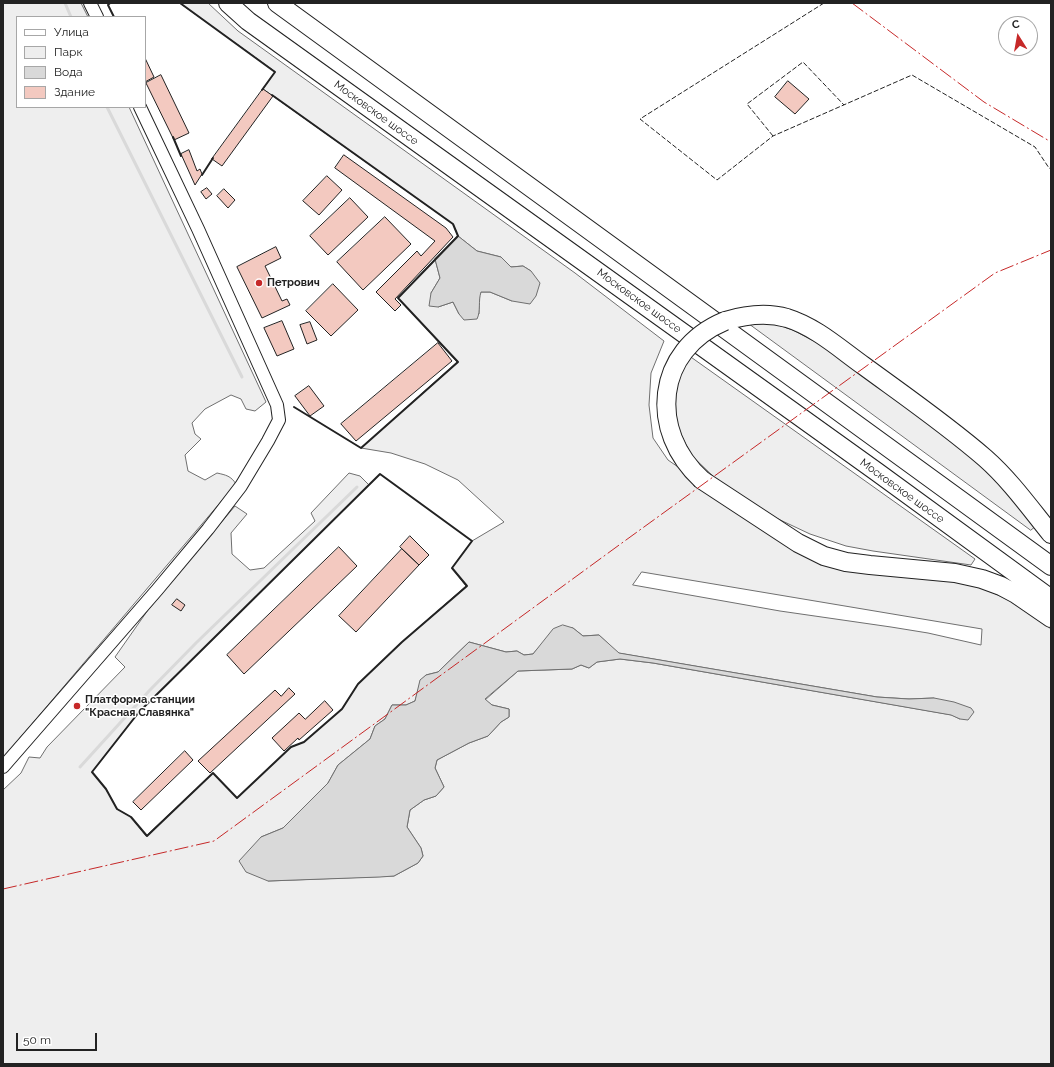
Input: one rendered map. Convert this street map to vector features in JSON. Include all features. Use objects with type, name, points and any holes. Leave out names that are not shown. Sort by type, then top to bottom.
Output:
[{"type":"highway","name":"Московское шоссе","points":[[228,3],[248,21],[1051,599]]},
{"type":"highway","points":[[277,3],[1051,566]]},
{"type":"highway","points":[[1051,534],[1006,480],[986,459],[961,438],[823,336],[800,323],[787,318],[762,314],[749,315],[725,321],[702,333],[692,342],[684,352],[672,375],[668,387],[668,426],[677,450],[688,466],[702,480],[798,543],[824,556],[846,562],[955,573],[982,579],[1001,586],[1051,618]]},
{"type":"street","points":[[90,3],[96,16]]},
{"type":"street","points":[[3,767],[208,529],[241,486],[254,466],[279,420],[277,405],[271,391],[198,229],[140,108]]},
{"type":"green space","points":[[3,3],[81,3],[88,16],[16,16],[16,108],[129,108],[266,402],[255,411],[246,409],[241,399],[231,395],[205,409],[192,423],[195,434],[201,439],[185,455],[188,471],[205,480],[217,473],[223,474],[228,476],[236,484],[3,758]]},
{"type":"green space","points":[[180,3],[208,3],[238,31],[575,273],[664,341],[651,373],[649,405],[653,438],[668,460],[796,549],[970,582],[1015,603],[1051,629],[1051,1064],[3,1064],[3,790],[21,773],[29,757],[40,758],[47,747],[125,667],[115,657],[148,610],[235,506],[247,514],[231,533],[232,554],[250,570],[264,568],[315,521],[311,513],[349,473],[360,476],[369,485],[139,712],[92,772],[106,789],[117,809],[131,817],[146,836],[213,773],[237,798],[291,747],[304,742],[342,709],[358,684],[402,642],[466,586],[452,568],[472,541],[504,522],[458,480],[425,464],[391,453],[361,448],[457,362],[398,298],[435,259],[440,278],[431,293],[438,307],[453,302],[459,314],[479,314],[480,292],[490,292],[512,301],[531,271],[523,266],[511,267],[501,257],[477,251],[458,236],[453,224],[263,89],[275,72]],"holes":[[[642,572],[982,629],[981,645],[928,633],[780,611],[633,585]],[[573,628],[583,636],[599,635],[618,653],[877,697],[909,699],[934,698],[960,719],[952,715],[653,663],[620,659],[597,662],[589,668],[581,665],[572,669],[518,671],[485,700],[492,705],[509,709],[509,717],[501,722],[488,736],[469,743],[437,760],[435,768],[444,787],[436,796],[424,800],[410,810],[407,827],[421,848],[423,856],[418,863],[394,876],[268,881],[261,837],[283,828],[315,797],[328,783],[338,765],[370,739],[375,726],[385,719],[392,705],[406,705],[415,701],[421,680],[426,675],[438,672],[469,642],[506,652],[517,651],[524,655],[533,654],[539,647]]]},
{"type":"green space","points":[[744,320],[763,320],[793,330],[825,347],[951,441],[1001,483],[1036,526],[1031,530]]},
{"type":"green space","points":[[688,355],[975,559],[971,565],[846,546],[810,534],[776,518],[715,478],[691,455],[676,424],[674,398],[677,377]]},
{"type":"water","points":[[458,236],[477,251],[501,257],[511,267],[523,266],[531,271],[540,283],[536,296],[530,304],[512,301],[490,292],[481,292],[477,319],[464,320],[453,302],[438,307],[429,306],[431,293],[440,278],[435,259]]},
{"type":"water","points":[[563,625],[573,628],[583,636],[599,635],[619,653],[877,697],[909,699],[934,698],[954,702],[971,708],[974,712],[968,720],[960,719],[951,715],[653,663],[620,659],[597,662],[589,668],[581,665],[572,669],[518,671],[485,699],[492,705],[509,709],[509,717],[501,722],[488,736],[469,743],[437,760],[435,768],[444,787],[436,796],[424,800],[410,810],[407,827],[421,848],[423,856],[418,863],[394,876],[380,877],[268,881],[246,872],[239,861],[261,837],[283,828],[328,783],[338,765],[370,739],[375,726],[385,719],[392,705],[406,705],[415,701],[420,680],[426,675],[438,672],[469,642],[506,652],[517,651],[524,655],[533,654],[553,629]]},
{"type":"building","points":[[146,60],[154,77],[146,81]]},
{"type":"building","points":[[161,75],[189,133],[174,140],[146,83]]},
{"type":"building","points":[[788,81],[809,99],[795,114],[775,97]]},
{"type":"building","points":[[263,89],[273,96],[222,166],[212,159]]},
{"type":"building","points":[[189,150],[197,171],[200,169],[202,174],[195,185],[181,154]]},
{"type":"building","points":[[344,155],[446,228],[453,237],[395,299],[401,305],[395,311],[376,292],[417,251],[421,256],[435,241],[335,168]]},
{"type":"building","points":[[327,176],[342,190],[319,215],[303,201]]},
{"type":"building","points":[[207,188],[212,194],[206,199],[201,192]]},
{"type":"building","points":[[224,189],[235,200],[228,208],[217,196]]},
{"type":"building","points":[[350,198],[368,217],[328,255],[310,236]]},
{"type":"building","points":[[385,217],[411,244],[363,290],[337,262]]},
{"type":"building","name":"Петрович","points":[[276,247],[281,258],[265,266],[282,301],[287,299],[290,305],[262,318],[237,267]]},
{"type":"building","points":[[333,284],[358,310],[331,336],[306,311]]},
{"type":"building","points":[[282,321],[294,349],[277,356],[264,328]]},
{"type":"building","points":[[310,322],[317,340],[307,344],[300,325]]},
{"type":"building","points":[[438,343],[452,361],[356,441],[341,424]]},
{"type":"building","points":[[309,386],[324,406],[310,416],[295,396]]},
{"type":"building","points":[[410,536],[429,555],[419,565],[400,547]]},
{"type":"building","points":[[339,547],[357,566],[244,674],[227,655]]},
{"type":"building","points":[[402,549],[419,565],[356,632],[339,616]]},
{"type":"building","points":[[177,599],[185,605],[181,611],[172,605]]},
{"type":"building","points":[[289,688],[295,694],[210,773],[198,761],[275,690],[281,696]]},
{"type":"building","points":[[325,701],[333,710],[284,751],[272,738],[299,713],[305,719]]},
{"type":"building","points":[[185,751],[193,760],[141,810],[133,802]]},
{"type":"waterway","points":[[65,3],[71,16]]},
{"type":"waterway","points":[[108,108],[242,377]]},
{"type":"waterway","points":[[80,767],[149,691],[196,643],[357,487]]},
{"type":"fence","points":[[824,3],[640,119],[717,180],[773,136],[912,75],[1035,147],[1051,169]]},
{"type":"fence","points":[[773,136],[747,104],[803,62],[844,105]]},
{"type":"wall","points":[[110,3],[108,5],[114,16]]},
{"type":"wall","points":[[180,3],[275,72],[262,90]]},
{"type":"wall","points":[[272,95],[453,224],[458,236],[398,298],[458,362],[361,448],[294,407]]},
{"type":"wall","points":[[173,137],[181,156]]},
{"type":"wall","points":[[202,175],[213,158]]},
{"type":"wall","points":[[380,474],[472,541],[452,568],[467,586],[402,642],[358,684],[342,709],[304,742],[291,747],[237,798],[213,773],[147,836],[131,817],[117,809],[106,789],[92,772],[139,712],[380,474]]},
{"type":"power","points":[[852,3],[984,102],[1051,142]]},
{"type":"power","points":[[3,889],[214,841],[995,273],[1051,250]]},
{"type":"place","name":"Петрович","points":[[259,283]]},
{"type":"place","name":"Платформа станции \"Красная Славянка\"","points":[[77,706]]}]
